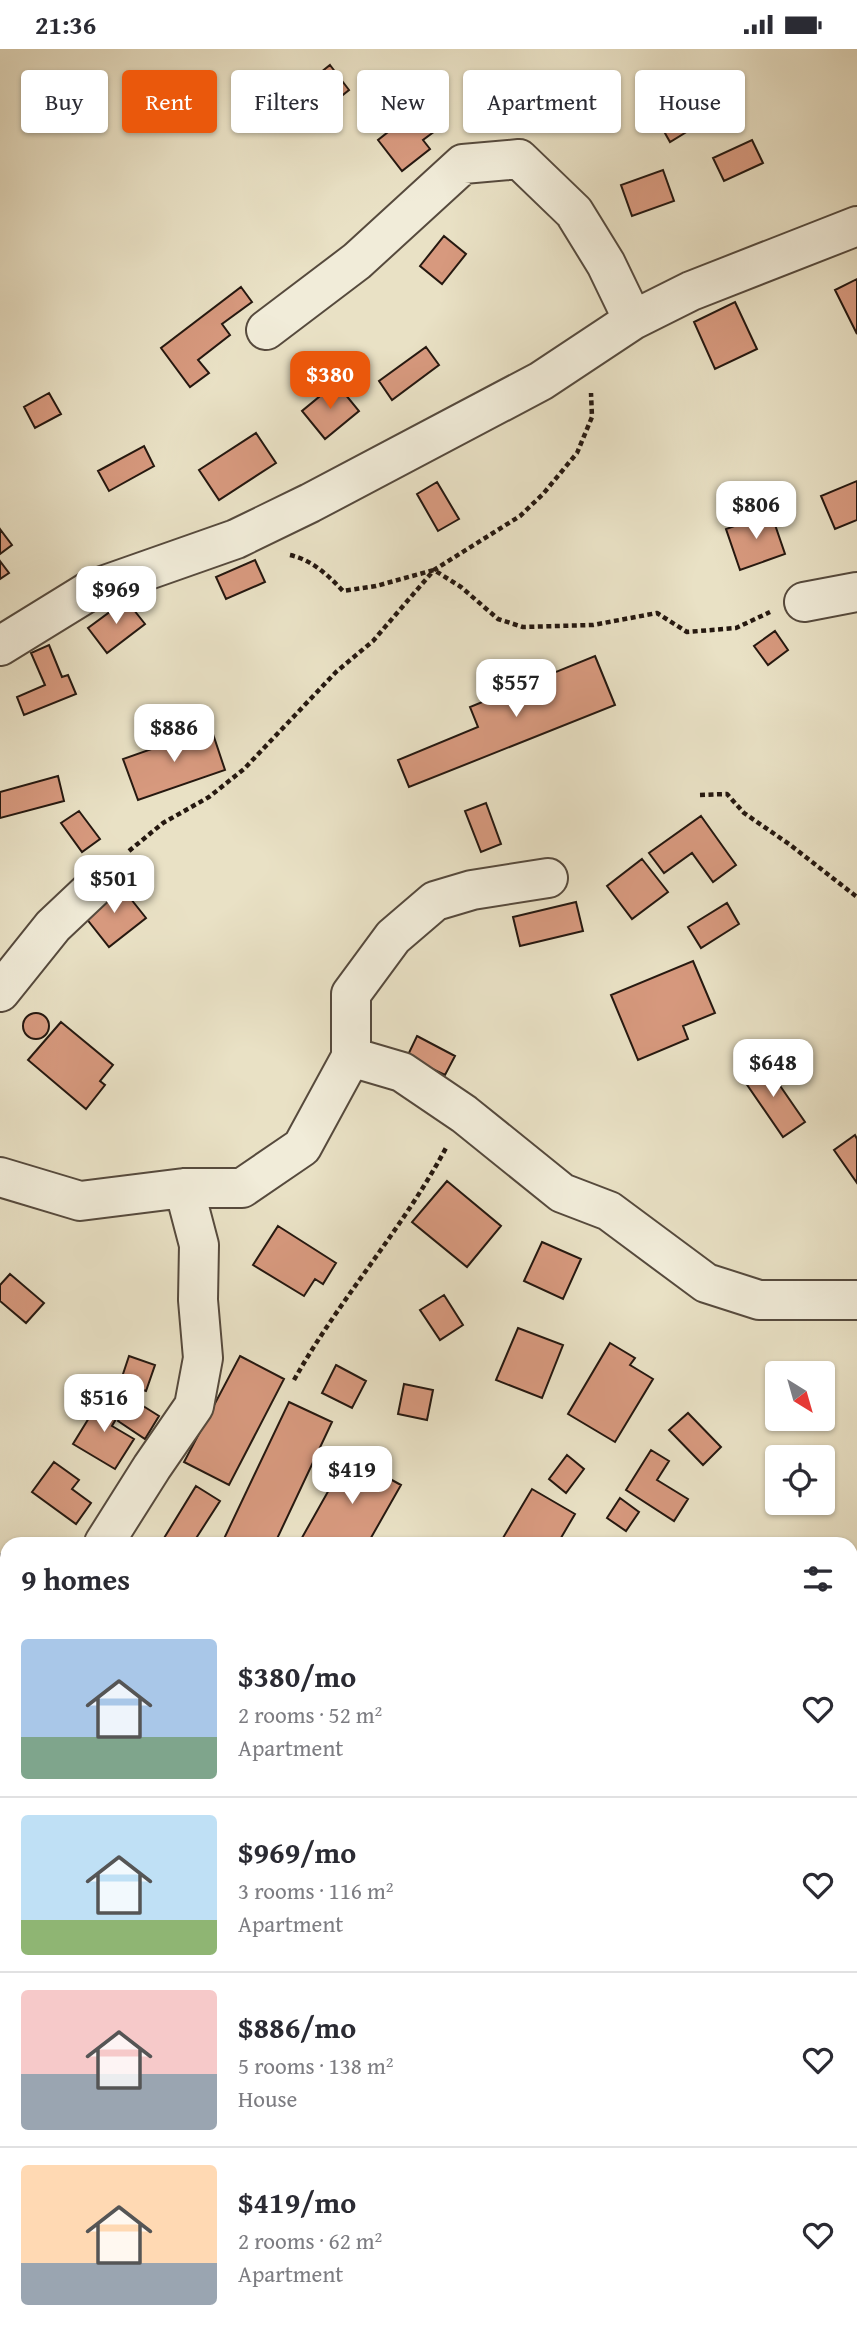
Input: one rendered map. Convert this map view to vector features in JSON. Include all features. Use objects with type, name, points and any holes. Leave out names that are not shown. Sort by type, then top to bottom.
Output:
[{"type":"street","points":[[266,330],[357,261],[463,164],[519,159],[574,212],[606,264],[633,320]]},
{"type":"street","points":[[0,646],[91,590],[236,539],[310,503],[541,381],[633,320],[691,291],[857,226]]},
{"type":"street","points":[[804,602],[857,592]]},
{"type":"street","points":[[0,992],[54,926],[106,876]]},
{"type":"street","points":[[0,1177],[80,1201],[184,1188],[242,1188],[302,1147],[351,1057],[351,994],[393,937],[435,901],[472,890],[548,878]]},
{"type":"street","points":[[351,1057],[402,1072],[464,1114],[562,1193],[609,1212],[706,1283],[759,1300],[857,1300]]},
{"type":"street","points":[[108,1537],[194,1406],[203,1358],[198,1300],[199,1245],[184,1188]]},
{"type":"path","points":[[106,876],[121,858],[163,823],[209,797],[244,769],[336,672],[373,641],[435,570],[520,516],[544,494],[577,453],[592,417],[588,350]]},
{"type":"path","points":[[236,539],[299,557],[325,572],[344,591],[376,586],[435,570],[461,587],[498,619],[523,627],[593,625],[657,613],[687,632],[736,628],[772,611],[804,602]]},
{"type":"path","points":[[700,795],[727,794],[744,813],[857,897]]},
{"type":"path","points":[[294,1380],[311,1349],[426,1186],[464,1114]]},
{"type":"building","points":[[343,82],[349,90],[343,95]]},
{"type":"building","points":[[387,133],[432,133],[423,140],[430,149],[402,171],[378,140]]},
{"type":"building","points":[[665,133],[685,133],[670,142]]},
{"type":"building","points":[[752,140],[763,163],[724,181],[713,158]]},
{"type":"building","points":[[663,170],[674,201],[632,216],[621,185]]},
{"type":"building","points":[[444,236],[466,254],[442,284],[420,266]]},
{"type":"building","points":[[857,279],[857,334],[835,290]]},
{"type":"building","points":[[241,287],[252,302],[222,324],[230,335],[198,360],[209,373],[190,387],[161,348]]},
{"type":"building","points":[[735,302],[757,349],[715,369],[694,322]]},
{"type":"building","points":[[426,347],[439,365],[392,400],[379,381]]},
{"type":"building","points":[[336,383],[359,411],[325,439],[302,411]]},
{"type":"building","points":[[49,393],[61,414],[35,428],[24,407]]},
{"type":"building","points":[[256,433],[276,463],[219,500],[199,470]]},
{"type":"building","points":[[144,446],[154,466],[109,491],[98,471]]},
{"type":"building","points":[[857,481],[857,520],[835,529],[821,496]]},
{"type":"building","points":[[437,482],[459,519],[438,531],[417,494]]},
{"type":"building","points":[[771,513],[785,554],[740,570],[726,529]]},
{"type":"building","points":[[0,529],[12,545],[0,554]]},
{"type":"building","points":[[255,560],[265,582],[226,599],[216,577]]},
{"type":"building","points":[[0,561],[9,573],[0,579]]},
{"type":"building","points":[[126,600],[145,624],[107,653],[88,628]]},
{"type":"building","points":[[775,631],[788,650],[768,665],[754,646]]},
{"type":"building","points":[[49,645],[62,677],[68,675],[76,694],[24,715],[17,697],[45,685],[31,653]]},
{"type":"building","points":[[595,656],[615,705],[409,787],[398,760],[478,727],[470,707]]},
{"type":"building","points":[[211,728],[225,770],[138,800],[123,759]]},
{"type":"building","points":[[58,776],[64,801],[0,818],[0,792]]},
{"type":"building","points":[[486,803],[501,844],[481,852],[465,811]]},
{"type":"building","points":[[79,811],[100,839],[82,852],[61,823]]},
{"type":"building","points":[[701,816],[736,865],[713,882],[692,853],[664,873],[649,853]]},
{"type":"building","points":[[642,859],[668,892],[632,919],[607,886]]},
{"type":"building","points":[[119,884],[146,918],[109,947],[82,913]]},
{"type":"building","points":[[576,902],[583,931],[520,946],[513,917]]},
{"type":"building","points":[[727,903],[739,924],[701,948],[688,927]]},
{"type":"building","points":[[693,961],[715,1013],[683,1026],[688,1039],[638,1060],[611,995]]},
{"type":"building","points":[[36,1013],[45,1017],[49,1026],[45,1035],[36,1039],[27,1035],[23,1026],[27,1017]]},
{"type":"building","points":[[61,1022],[113,1065],[100,1081],[105,1085],[86,1109],[28,1060]]},
{"type":"building","points":[[417,1036],[455,1056],[445,1075],[407,1057]]},
{"type":"building","points":[[763,1061],[805,1122],[783,1137],[741,1076]]},
{"type":"building","points":[[855,1135],[857,1139],[857,1183],[834,1150]]},
{"type":"building","points":[[447,1181],[501,1226],[467,1267],[412,1222]]},
{"type":"building","points":[[278,1226],[336,1263],[323,1284],[315,1279],[304,1296],[253,1265]]},
{"type":"building","points":[[542,1242],[581,1259],[563,1299],[524,1281]]},
{"type":"building","points":[[10,1274],[44,1303],[26,1323],[0,1301],[0,1285]]},
{"type":"building","points":[[444,1295],[463,1325],[440,1340],[420,1310]]},
{"type":"building","points":[[518,1328],[563,1345],[542,1398],[496,1380]]},
{"type":"building","points":[[610,1343],[635,1358],[630,1365],[653,1379],[615,1442],[568,1414]]},
{"type":"building","points":[[129,1356],[155,1365],[146,1391],[120,1383]]},
{"type":"building","points":[[240,1356],[284,1379],[229,1485],[184,1462]]},
{"type":"building","points":[[336,1365],[366,1381],[352,1408],[322,1393]]},
{"type":"building","points":[[404,1384],[433,1390],[427,1420],[398,1414]]},
{"type":"building","points":[[103,1395],[123,1407],[112,1426],[134,1439],[115,1469],[73,1444]]},
{"type":"building","points":[[132,1399],[159,1416],[145,1439],[118,1421]]},
{"type":"building","points":[[289,1402],[332,1422],[278,1537],[225,1537]]},
{"type":"building","points":[[688,1413],[721,1447],[703,1465],[669,1430]]},
{"type":"building","points":[[651,1450],[669,1461],[657,1480],[688,1499],[674,1521],[626,1490]]},
{"type":"building","points":[[567,1455],[584,1469],[566,1493],[549,1479]]},
{"type":"building","points":[[348,1456],[401,1485],[371,1537],[302,1537]]},
{"type":"building","points":[[54,1462],[79,1480],[72,1489],[91,1503],[76,1524],[32,1492]]},
{"type":"building","points":[[196,1486],[220,1501],[197,1537],[165,1537]]},
{"type":"building","points":[[532,1489],[575,1514],[562,1537],[504,1537]]},
{"type":"building","points":[[620,1498],[639,1512],[626,1531],[607,1518]]}]
